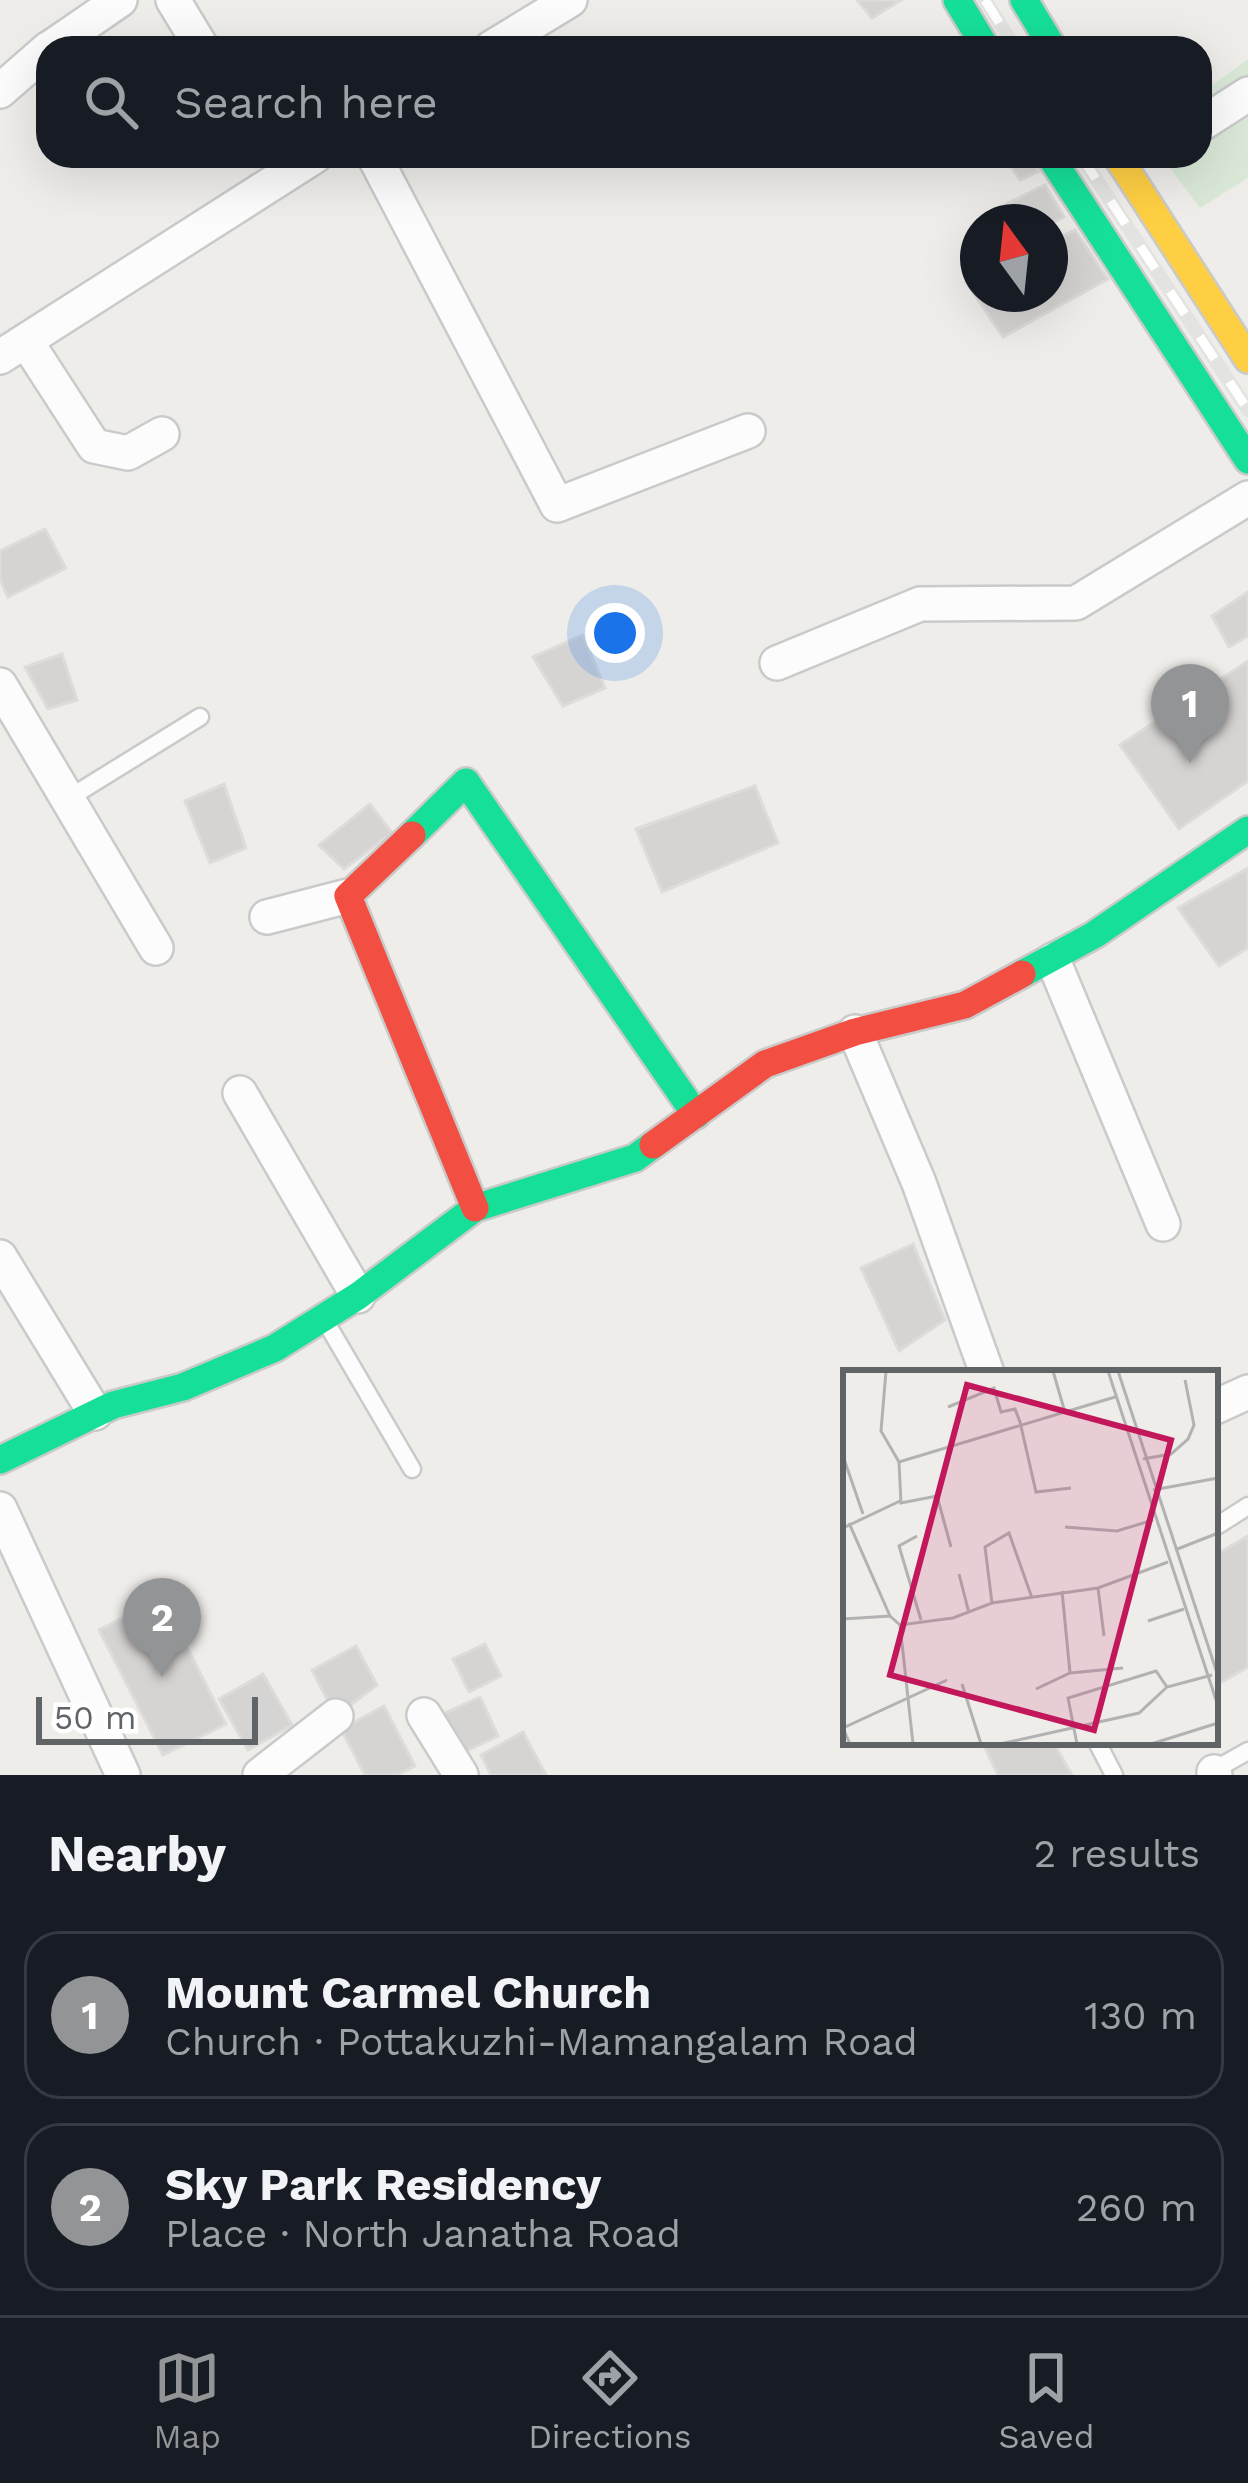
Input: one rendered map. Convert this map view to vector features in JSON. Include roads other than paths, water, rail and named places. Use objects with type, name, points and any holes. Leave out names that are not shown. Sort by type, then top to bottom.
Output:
[{"type":"street","points":[[68,36],[120,0]]},
{"type":"street","points":[[173,0],[195,36]]},
{"type":"street","points":[[511,36],[570,0]]},
{"type":"street","points":[[957,0],[979,36]]},
{"type":"street","points":[[1024,0],[1046,36]]},
{"type":"street","points":[[0,91],[36,60]]},
{"type":"street","points":[[1212,117],[1248,94]]},
{"type":"street","points":[[163,434],[128,453],[94,446],[13,349],[296,168]]},
{"type":"street","points":[[380,168],[556,505],[748,431]]},
{"type":"street","points":[[1058,168],[1248,460]]},
{"type":"street","points":[[1126,168],[1223,305],[1248,359]]},
{"type":"street","points":[[1156,319],[1223,305]]},
{"type":"street","points":[[777,663],[920,604],[1076,603],[1248,498]]},
{"type":"street","points":[[0,685],[156,948]]},
{"type":"street","points":[[267,917],[348,896],[466,782],[696,1115]]},
{"type":"street","points":[[0,1460],[95,1413],[183,1387],[275,1348],[358,1296],[475,1208],[635,1158],[765,1064],[855,1032],[965,1005],[1053,960],[1248,830]]},
{"type":"street","points":[[348,896],[475,1208]]},
{"type":"street","points":[[1053,960],[1163,1224]]},
{"type":"street","points":[[855,1032],[919,1183],[986,1370]]},
{"type":"street","points":[[240,1093],[358,1296]]},
{"type":"street","points":[[0,1257],[95,1413]]},
{"type":"street","points":[[1218,1406],[1248,1392]]},
{"type":"street","points":[[0,1509],[123,1775]]},
{"type":"street","points":[[424,1715],[461,1775]]},
{"type":"street","points":[[260,1775],[336,1716]]},
{"type":"lane","points":[[69,797],[200,717]]},
{"type":"lane","points":[[323,1318],[412,1469]]},
{"type":"lane","points":[[1218,1525],[1248,1506]]},
{"type":"lane","points":[[1099,1745],[1114,1775]]},
{"type":"lane","points":[[1212,1774],[1248,1751]]},
{"type":"railway","points":[[985,0],[1008,36]]},
{"type":"railway","points":[[1089,168],[1248,410]]},
{"type":"place","name":"Mount Carmel Church","points":[[1190,763]]},
{"type":"place","name":"Sky Park Residency","points":[[162,1677]]}]
